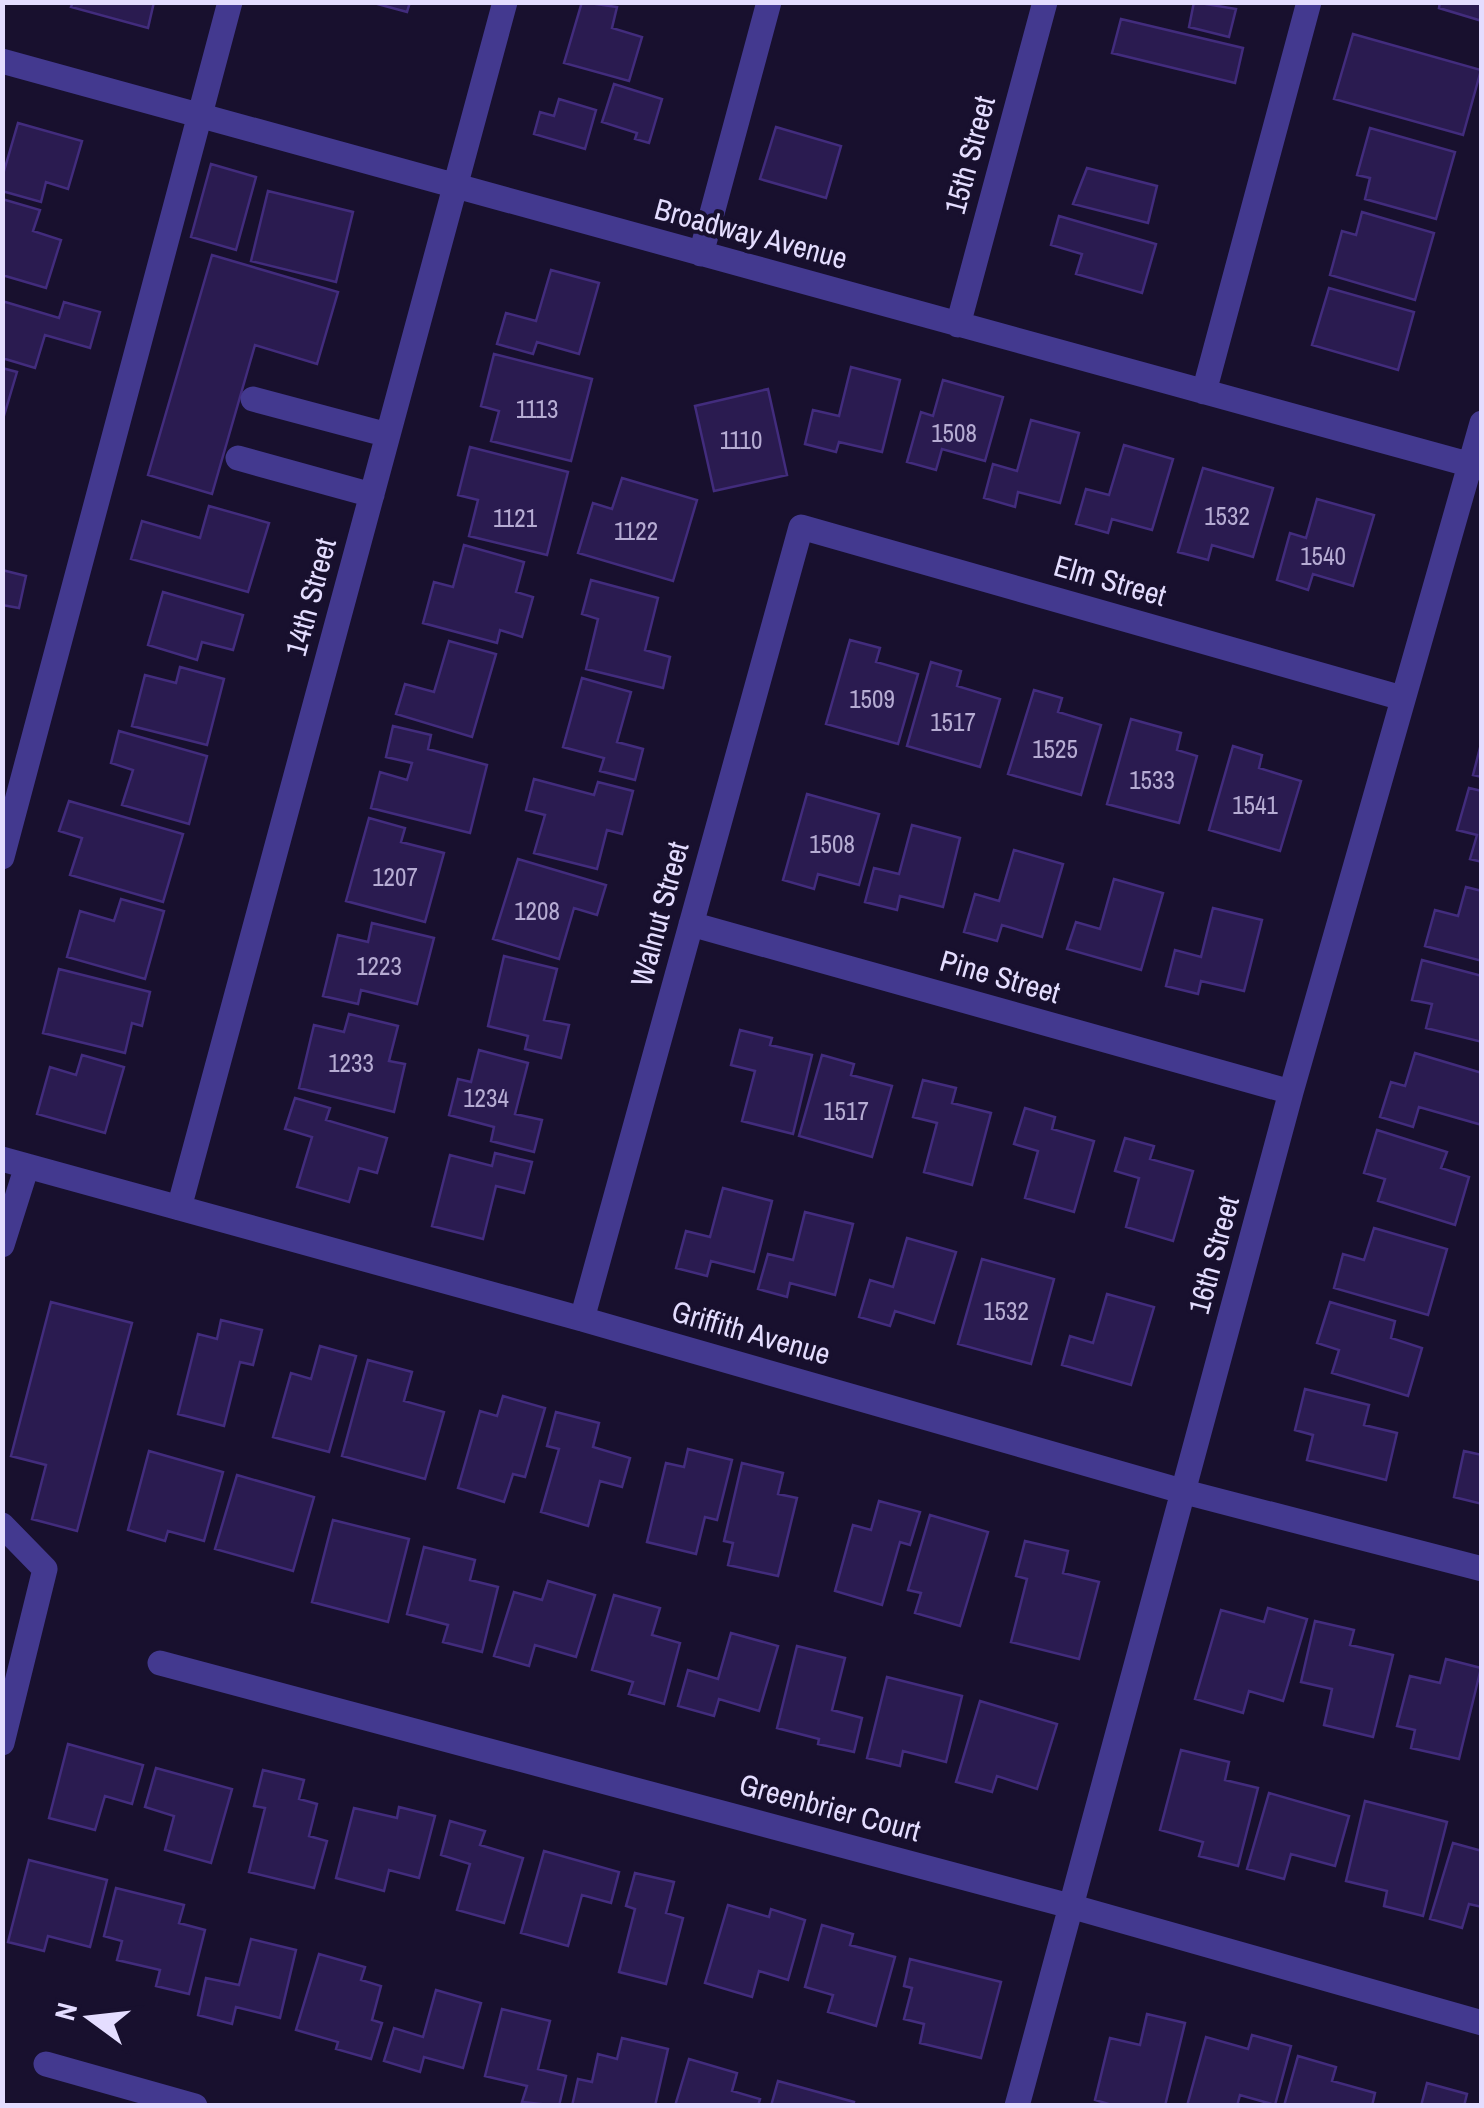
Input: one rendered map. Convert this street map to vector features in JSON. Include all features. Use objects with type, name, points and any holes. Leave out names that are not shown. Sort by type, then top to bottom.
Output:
[{"type":"street","points":[[2,857],[230,2]]},
{"type":"street","name":"14th Street","points":[[180,1208],[505,2]]},
{"type":"street","points":[[700,254],[768,2]]},
{"type":"street","name":"15th Street","points":[[958,324],[1045,2]]},
{"type":"street","points":[[1204,392],[1309,2]]},
{"type":"street","name":"Broadway Avenue","points":[[2,61],[1475,467]]},
{"type":"street","points":[[253,399],[388,435]]},
{"type":"street","name":"16th Street","points":[[1017,2106],[1291,1092],[1402,698],[1475,467],[1482,423]]},
{"type":"street","points":[[238,458],[372,495]]},
{"type":"street","name":"Elm Street","points":[[801,527],[1402,698]]},
{"type":"street","name":"Walnut Street","points":[[582,1319],[801,527]]},
{"type":"street","name":"Pine Street","points":[[691,924],[1291,1092]]},
{"type":"street","points":[[2,1245],[15,1163]]},
{"type":"street","name":"Griffith Avenue","points":[[15,1163],[582,1319],[1184,1492],[1482,1569]]},
{"type":"street","points":[[2,1525],[44,1569],[2,1743]]},
{"type":"street","name":"Greenbrier Court","points":[[160,1663],[1070,1906],[1482,2022]]},
{"type":"street","points":[[46,2064],[195,2106]]},
{"type":"building","points":[[73,2],[154,2],[148,28],[71,7]]},
{"type":"building","points":[[370,2],[410,2],[407,12]]},
{"type":"building","points":[[582,2],[617,7],[612,28],[642,37],[629,81],[564,63]]},
{"type":"building","points":[[1194,2],[1236,9],[1229,37],[1189,27]]},
{"type":"building","points":[[1440,2],[1482,2],[1482,21],[1439,8]]},
{"type":"building","points":[[1121,19],[1243,48],[1235,83],[1112,53]]},
{"type":"building","points":[[1353,34],[1481,70],[1463,135],[1334,99]]},
{"type":"building","points":[[614,84],[662,99],[649,143],[635,139],[637,133],[602,122]]},
{"type":"building","points":[[559,99],[596,110],[585,149],[534,134],[540,112],[554,116]]},
{"type":"building","points":[[18,123],[82,141],[68,189],[46,182],[41,202],[2,191]]},
{"type":"building","points":[[776,127],[841,146],[826,198],[760,179]]},
{"type":"building","points":[[1370,128],[1455,152],[1436,219],[1365,199],[1370,178],[1357,175]]},
{"type":"building","points":[[211,164],[256,177],[236,250],[191,237]]},
{"type":"building","points":[[1087,168],[1157,186],[1148,223],[1073,204]]},
{"type":"building","points":[[268,191],[353,212],[336,282],[251,261]]},
{"type":"building","points":[[2,199],[40,210],[33,231],[61,240],[46,288],[2,275]]},
{"type":"building","points":[[1362,212],[1434,233],[1415,300],[1330,275],[1342,231],[1356,235]]},
{"type":"building","points":[[1059,216],[1156,244],[1142,293],[1076,274],[1082,254],[1051,245]]},
{"type":"building","points":[[212,255],[338,292],[317,364],[255,345],[212,494],[148,475]]},
{"type":"building","points":[[551,270],[599,283],[579,354],[537,342],[533,354],[497,344],[506,313],[536,321]]},
{"type":"building","points":[[1329,288],[1414,312],[1398,370],[1312,345]]},
{"type":"building","points":[[2,301],[59,318],[64,302],[100,312],[90,348],[45,335],[35,368],[2,358]]},
{"type":"building","points":[[494,354],[592,379],[571,461],[491,441],[499,411],[481,406]]},
{"type":"building","points":[[851,367],[900,380],[882,452],[839,442],[836,452],[805,444],[813,410],[839,416]]},
{"type":"building","points":[[2,368],[17,372],[3,419],[2,419]]},
{"type":"building","points":[[943,380],[1003,397],[985,461],[942,449],[936,470],[907,462],[921,412],[933,416]]},
{"type":"building","points":[[768,389],[787,475],[714,491],[695,406]]},
{"type":"building","points":[[1031,420],[1079,433],[1060,503],[1018,492],[1015,507],[984,498],[993,464],[1017,471]]},
{"type":"building","points":[[1124,445],[1173,459],[1152,530],[1112,519],[1108,533],[1076,524],[1086,489],[1109,495]]},
{"type":"building","points":[[470,447],[568,472],[547,555],[469,536],[478,500],[458,495]]},
{"type":"building","points":[[1203,468],[1273,488],[1253,557],[1212,545],[1208,560],[1178,552]]},
{"type":"building","points":[[622,478],[697,500],[673,581],[578,553],[593,503],[612,509]]},
{"type":"building","points":[[1317,499],[1374,515],[1353,586],[1313,574],[1308,590],[1277,580],[1290,533],[1306,538]]},
{"type":"building","points":[[209,506],[269,523],[248,592],[131,559],[142,521],[200,538]]},
{"type":"building","points":[[464,545],[524,562],[516,592],[533,597],[522,637],[500,630],[497,643],[423,623],[434,582],[453,587]]},
{"type":"building","points":[[2,570],[26,576],[19,608],[2,605]]},
{"type":"building","points":[[591,580],[658,598],[645,650],[670,657],[663,688],[586,669],[598,619],[582,614]]},
{"type":"building","points":[[163,592],[243,615],[233,650],[202,642],[197,660],[148,645]]},
{"type":"building","points":[[850,640],[880,648],[876,662],[918,674],[898,744],[826,724]]},
{"type":"building","points":[[449,641],[496,654],[472,737],[396,714],[405,684],[434,692]]},
{"type":"building","points":[[931,662],[961,671],[957,686],[1000,699],[980,767],[907,746]]},
{"type":"building","points":[[180,667],[224,679],[207,745],[132,726],[145,675],[176,683]]},
{"type":"building","points":[[582,678],[631,692],[617,742],[643,749],[635,780],[600,771],[604,758],[563,747]]},
{"type":"building","points":[[1034,690],[1062,698],[1058,712],[1101,725],[1081,795],[1008,774]]},
{"type":"building","points":[[1131,719],[1181,733],[1177,750],[1197,756],[1179,823],[1107,804]]},
{"type":"building","points":[[393,726],[431,735],[428,749],[487,765],[470,833],[371,808],[380,772],[407,780],[412,763],[386,757]]},
{"type":"building","points":[[119,731],[207,756],[189,824],[122,805],[133,770],[111,763]]},
{"type":"building","points":[[1482,740],[1482,777],[1473,775]]},
{"type":"building","points":[[1233,746],[1262,755],[1259,768],[1301,781],[1280,851],[1209,830]]},
{"type":"building","points":[[534,779],[594,795],[598,782],[633,791],[622,834],[607,830],[597,869],[534,853],[545,815],[526,810]]},
{"type":"building","points":[[1469,788],[1482,791],[1482,862],[1470,859],[1477,835],[1457,830]]},
{"type":"building","points":[[807,794],[879,814],[859,885],[818,874],[814,889],[783,880]]},
{"type":"building","points":[[69,801],[183,834],[163,902],[70,875],[82,838],[59,831]]},
{"type":"building","points":[[369,818],[405,828],[401,842],[444,853],[425,922],[346,901]]},
{"type":"building","points":[[912,825],[960,838],[943,907],[900,896],[897,910],[865,902],[874,868],[899,874]]},
{"type":"building","points":[[1014,850],[1063,864],[1042,937],[1002,925],[997,941],[964,932],[975,894],[999,901]]},
{"type":"building","points":[[518,859],[606,885],[597,915],[574,908],[559,959],[493,939]]},
{"type":"building","points":[[1114,879],[1163,893],[1141,970],[1067,949],[1076,922],[1100,929]]},
{"type":"building","points":[[1466,887],[1482,891],[1482,961],[1425,946],[1435,910],[1458,916]]},
{"type":"building","points":[[121,899],[164,911],[145,979],[67,957],[80,911],[114,921]]},
{"type":"building","points":[[1213,908],[1262,920],[1244,991],[1201,981],[1198,994],[1166,986],[1175,950],[1201,957]]},
{"type":"building","points":[[372,923],[434,938],[417,1004],[361,990],[358,1004],[323,996],[338,935],[368,942]]},
{"type":"building","points":[[504,956],[557,969],[544,1020],[569,1025],[561,1058],[525,1049],[528,1036],[488,1026]]},
{"type":"building","points":[[1422,960],[1482,976],[1482,1042],[1426,1028],[1432,1004],[1412,1000]]},
{"type":"building","points":[[59,969],[150,992],[142,1026],[132,1023],[125,1053],[43,1033]]},
{"type":"building","points":[[349,1014],[398,1026],[389,1061],[405,1064],[394,1112],[299,1088],[314,1025],[344,1032]]},
{"type":"building","points":[[740,1030],[772,1038],[770,1045],[812,1055],[793,1134],[742,1121],[755,1071],[731,1065]]},
{"type":"building","points":[[479,1050],[528,1063],[515,1114],[542,1120],[534,1152],[491,1141],[494,1127],[449,1115],[458,1079],[471,1082]]},
{"type":"building","points":[[1415,1053],[1482,1073],[1482,1125],[1419,1107],[1413,1127],[1380,1117],[1391,1082],[1405,1086]]},
{"type":"building","points":[[82,1055],[124,1067],[105,1133],[37,1114],[50,1067],[76,1075]]},
{"type":"building","points":[[822,1055],[854,1064],[851,1075],[892,1086],[872,1157],[799,1136]]},
{"type":"building","points":[[923,1080],[956,1088],[952,1103],[991,1113],[972,1185],[924,1172],[937,1123],[913,1117]]},
{"type":"building","points":[[295,1098],[330,1108],[326,1120],[387,1138],[377,1173],[359,1168],[349,1202],[297,1187],[312,1137],[285,1129]]},
{"type":"building","points":[[1025,1108],[1055,1117],[1052,1129],[1094,1141],[1074,1212],[1025,1198],[1038,1151],[1014,1144]]},
{"type":"building","points":[[1377,1130],[1447,1152],[1441,1168],[1469,1177],[1455,1225],[1378,1201],[1385,1179],[1364,1173]]},
{"type":"building","points":[[1125,1138],[1154,1146],[1150,1159],[1193,1171],[1173,1241],[1126,1227],[1139,1178],[1115,1171]]},
{"type":"building","points":[[495,1153],[532,1162],[524,1193],[496,1186],[483,1239],[432,1226],[450,1155],[492,1166]]},
{"type":"building","points":[[723,1188],[772,1201],[754,1272],[711,1261],[707,1276],[676,1268],[686,1231],[710,1237]]},
{"type":"building","points":[[805,1212],[853,1224],[835,1295],[790,1283],[787,1297],[758,1289],[768,1254],[793,1260]]},
{"type":"building","points":[[1374,1228],[1447,1249],[1428,1315],[1334,1288],[1343,1254],[1364,1260]]},
{"type":"building","points":[[907,1238],[956,1252],[934,1323],[895,1311],[890,1326],[859,1317],[870,1280],[893,1287]]},
{"type":"building","points":[[982,1259],[1054,1279],[1031,1364],[958,1344]]},
{"type":"building","points":[[1107,1294],[1154,1307],[1131,1385],[1062,1365],[1070,1336],[1093,1343]]},
{"type":"building","points":[[51,1302],[132,1323],[77,1531],[32,1519],[46,1465],[11,1456]]},
{"type":"building","points":[[1330,1302],[1395,1321],[1391,1338],[1422,1348],[1408,1396],[1332,1373],[1339,1350],[1317,1343]]},
{"type":"building","points":[[221,1320],[262,1330],[253,1365],[240,1362],[224,1426],[178,1414],[198,1334],[217,1339]]},
{"type":"building","points":[[320,1346],[356,1356],[329,1452],[273,1437],[291,1373],[311,1379]]},
{"type":"building","points":[[368,1360],[412,1372],[404,1401],[444,1412],[425,1479],[342,1456]]},
{"type":"building","points":[[1305,1389],[1369,1405],[1364,1425],[1397,1433],[1386,1480],[1307,1460],[1313,1435],[1295,1430]]},
{"type":"building","points":[[503,1396],[545,1408],[525,1477],[513,1474],[504,1502],[458,1488],[480,1411],[497,1416]]},
{"type":"building","points":[[556,1412],[599,1423],[593,1447],[630,1458],[622,1487],[600,1481],[588,1526],[541,1512],[559,1449],[547,1446]]},
{"type":"building","points":[[688,1449],[732,1460],[717,1520],[705,1517],[696,1554],[647,1542],[666,1463],[684,1467]]},
{"type":"building","points":[[149,1451],[223,1472],[204,1541],[168,1531],[165,1541],[128,1530]]},
{"type":"building","points":[[1464,1451],[1482,1455],[1482,1504],[1454,1497]]},
{"type":"building","points":[[742,1463],[783,1473],[778,1494],[797,1498],[778,1576],[728,1565],[733,1543],[724,1541]]},
{"type":"building","points":[[237,1475],[314,1497],[293,1571],[215,1549]]},
{"type":"building","points":[[879,1501],[920,1512],[910,1545],[900,1542],[882,1605],[835,1591],[853,1525],[871,1530]]},
{"type":"building","points":[[930,1515],[988,1532],[960,1626],[915,1613],[921,1593],[908,1590]]},
{"type":"building","points":[[333,1520],[409,1539],[388,1622],[312,1602]]},
{"type":"building","points":[[1025,1541],[1068,1551],[1063,1573],[1099,1582],[1079,1659],[1011,1642],[1027,1579],[1016,1576]]},
{"type":"building","points":[[424,1547],[475,1560],[470,1580],[498,1587],[482,1652],[443,1642],[448,1625],[407,1614]]},
{"type":"building","points":[[548,1581],[595,1595],[576,1657],[535,1645],[529,1666],[494,1656],[514,1592],[542,1600]]},
{"type":"building","points":[[614,1595],[660,1608],[652,1635],[680,1643],[664,1704],[629,1694],[633,1682],[592,1670]]},
{"type":"building","points":[[1268,1608],[1307,1619],[1283,1701],[1249,1691],[1243,1713],[1195,1699],[1221,1610],[1264,1622]]},
{"type":"building","points":[[1315,1621],[1354,1630],[1350,1645],[1393,1655],[1373,1737],[1324,1725],[1332,1689],[1301,1682]]},
{"type":"building","points":[[731,1633],[778,1646],[759,1711],[719,1699],[714,1716],[678,1706],[688,1670],[718,1679]]},
{"type":"building","points":[[797,1646],[845,1658],[832,1710],[862,1718],[854,1752],[818,1744],[819,1739],[777,1728]]},
{"type":"building","points":[[1446,1659],[1481,1668],[1459,1759],[1411,1748],[1415,1730],[1397,1726],[1410,1676],[1440,1683]]},
{"type":"building","points":[[887,1677],[962,1696],[946,1762],[903,1751],[900,1766],[867,1758]]},
{"type":"building","points":[[980,1701],[1057,1724],[1037,1789],[997,1776],[992,1792],[956,1782]]},
{"type":"building","points":[[68,1744],[143,1765],[132,1804],[105,1796],[95,1830],[49,1818]]},
{"type":"building","points":[[1181,1750],[1229,1762],[1225,1780],[1258,1788],[1238,1866],[1199,1856],[1203,1842],[1160,1830]]},
{"type":"building","points":[[156,1768],[232,1789],[211,1863],[165,1850],[174,1816],[145,1807]]},
{"type":"building","points":[[263,1770],[304,1780],[299,1799],[317,1804],[309,1836],[327,1841],[314,1888],[249,1872],[265,1808],[254,1806]]},
{"type":"building","points":[[1269,1793],[1349,1816],[1335,1866],[1291,1854],[1284,1879],[1247,1869]]},
{"type":"building","points":[[1365,1801],[1447,1822],[1423,1916],[1384,1906],[1387,1891],[1346,1881]]},
{"type":"building","points":[[399,1807],[435,1816],[419,1878],[389,1870],[384,1891],[336,1878],[354,1808],[397,1818]]},
{"type":"building","points":[[450,1821],[485,1831],[480,1845],[523,1858],[504,1923],[457,1910],[470,1864],[441,1855]]},
{"type":"building","points":[[1453,1843],[1482,1851],[1482,1907],[1469,1904],[1462,1928],[1430,1919]]},
{"type":"building","points":[[544,1851],[619,1872],[611,1903],[582,1895],[568,1946],[521,1933]]},
{"type":"building","points":[[29,1860],[107,1880],[90,1947],[48,1936],[44,1951],[8,1942]]},
{"type":"building","points":[[635,1873],[674,1882],[666,1913],[683,1918],[666,1984],[619,1972],[635,1909],[626,1906]]},
{"type":"building","points":[[116,1888],[184,1905],[179,1923],[205,1930],[189,1994],[156,1986],[160,1970],[117,1960],[122,1941],[104,1936]]},
{"type":"building","points":[[728,1905],[769,1917],[771,1909],[805,1920],[788,1980],[759,1971],[752,1997],[705,1983]]},
{"type":"building","points":[[822,1925],[853,1934],[850,1945],[895,1957],[876,2026],[828,2012],[833,1995],[805,1987]]},
{"type":"building","points":[[251,1939],[296,1950],[280,2018],[236,2007],[232,2024],[198,2015],[206,1978],[239,1985]]},
{"type":"building","points":[[319,1954],[365,1967],[361,1980],[381,1986],[372,2020],[382,2023],[371,2059],[336,2049],[338,2042],[296,2030]]},
{"type":"building","points":[[910,1959],[1001,1982],[981,2058],[920,2043],[924,2024],[904,2019],[912,1988],[904,1986]]},
{"type":"building","points":[[436,1990],[481,2003],[463,2068],[424,2057],[420,2072],[384,2061],[394,2028],[423,2037]]},
{"type":"building","points":[[502,2009],[550,2021],[538,2069],[566,2076],[559,2106],[522,2102],[527,2086],[485,2076]]},
{"type":"building","points":[[1147,2014],[1185,2023],[1165,2106],[1115,2106],[1095,2100],[1110,2038],[1140,2045]]},
{"type":"building","points":[[1252,2035],[1291,2046],[1275,2105],[1240,2095],[1237,2106],[1187,2106],[1206,2037],[1248,2049]]},
{"type":"building","points":[[622,2038],[668,2049],[655,2106],[572,2106],[578,2079],[592,2082],[598,2054],[617,2059]]},
{"type":"building","points":[[1298,2056],[1336,2067],[1332,2081],[1375,2093],[1372,2106],[1284,2106]]},
{"type":"building","points":[[689,2059],[737,2073],[732,2091],[760,2099],[758,2106],[675,2106]]},
{"type":"building","points":[[778,2081],[854,2102],[853,2106],[771,2106]]},
{"type":"building","points":[[1427,2083],[1467,2094],[1464,2106],[1421,2106]]}]
